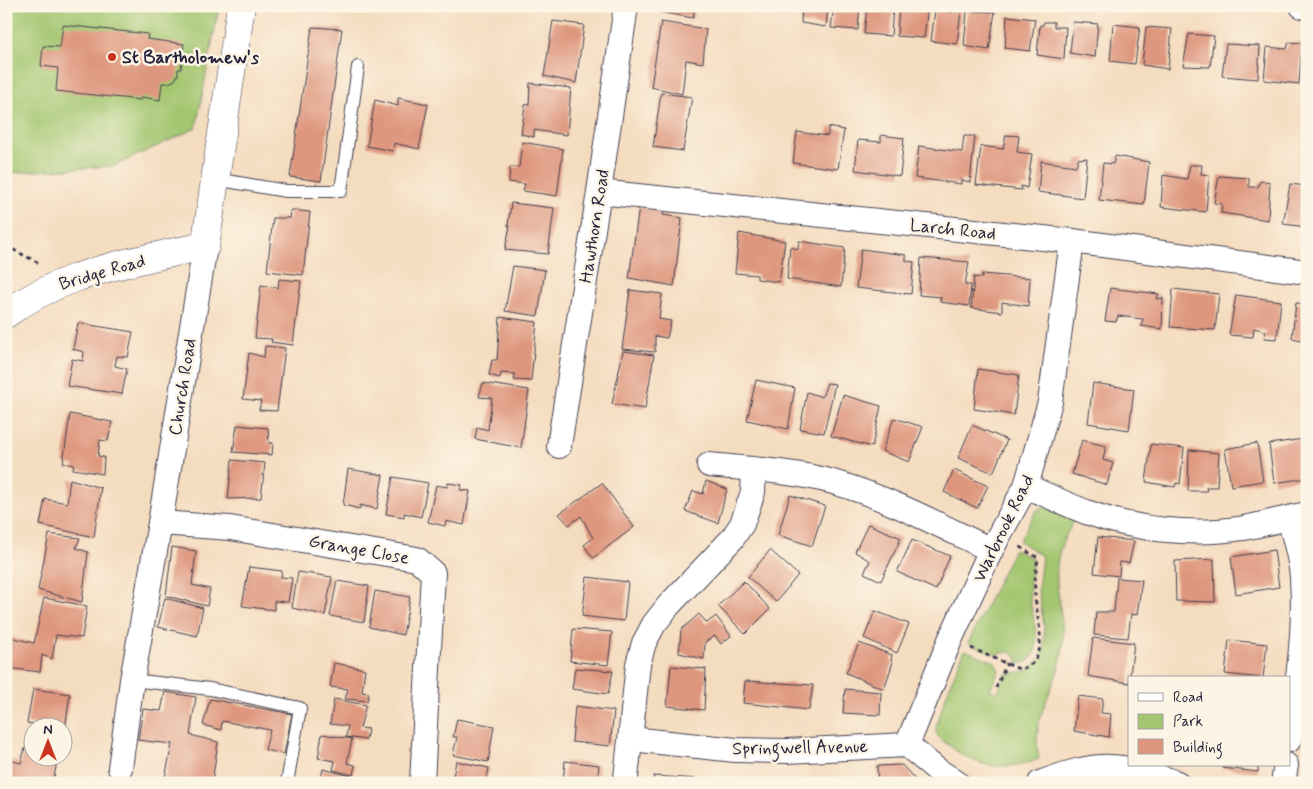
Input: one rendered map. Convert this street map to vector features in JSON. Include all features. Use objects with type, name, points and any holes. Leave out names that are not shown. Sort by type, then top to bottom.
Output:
[{"type":"street","name":"Church Road","points":[[120,768],[132,680],[160,523],[205,247],[241,6]]},
{"type":"street","name":"Hawthorn Road","points":[[559,446],[626,6]]},
{"type":"street","points":[[1302,6],[1307,7]]},
{"type":"street","name":"Larch Road","points":[[599,192],[1072,241],[1307,272]]},
{"type":"street","name":"Warbrook Road","points":[[907,745],[950,640],[995,543],[1026,486],[1050,402],[1072,241]]},
{"type":"street","name":"Bridge Road","points":[[6,314],[46,289],[71,279],[119,265],[205,247]]},
{"type":"street","points":[[709,465],[798,474],[832,482],[860,490],[995,543]]},
{"type":"street","points":[[626,778],[638,664],[644,643],[659,617],[732,539],[742,524],[753,492],[754,470]]},
{"type":"street","points":[[1026,486],[1086,512],[1142,527],[1209,531],[1243,528],[1298,516],[1297,547],[1302,578],[1302,625],[1299,668],[1290,733]]},
{"type":"street","name":"Grange Close","points":[[160,523],[230,528],[417,559],[433,572],[422,783]]},
{"type":"street","name":"Springwell Avenue","points":[[631,739],[736,750],[787,751],[907,745]]},
{"type":"street","points":[[907,745],[936,769],[957,783]]},
{"type":"street","points":[[1040,783],[1079,770],[1101,766],[1145,771],[1177,783]]},
{"type":"street","points":[[1283,783],[1286,766]]},
{"type":"lane","points":[[215,179],[286,191],[341,191],[358,67]]},
{"type":"lane","points":[[132,680],[210,689],[300,708],[287,783]]},
{"type":"path","points":[[950,640],[1019,668],[1031,665],[1036,659],[1040,630],[1034,594],[1038,558],[995,543]]},
{"type":"path","points":[[996,688],[1007,663]]},
{"type":"green space","points":[[6,6],[219,6],[196,128],[114,166],[6,173]]},
{"type":"green space","points":[[1045,506],[1075,519],[1062,545],[1057,566],[1063,628],[1062,653],[1038,730],[1039,759],[1015,765],[993,766],[960,754],[938,737],[936,726],[948,690],[965,650],[995,662],[999,671],[990,689],[997,693],[1006,674],[1026,671],[1041,657],[1044,650],[1044,626],[1038,589],[1042,556],[1019,541],[1036,511]]},
{"type":"green space","points":[[1014,549],[1033,559],[1030,592],[1036,637],[1034,655],[1028,661],[1018,664],[1017,657],[1011,652],[997,655],[968,643]]},
{"type":"building","points":[[661,6],[695,6],[693,18],[660,12]]},
{"type":"building","points":[[802,6],[828,6],[826,27],[801,23]]},
{"type":"building","points":[[834,6],[860,6],[858,30],[831,28]]},
{"type":"building","points":[[867,6],[893,6],[891,36],[864,34]]},
{"type":"building","points":[[899,6],[928,6],[924,38],[897,36]]},
{"type":"building","points":[[938,7],[948,8],[948,12],[961,11],[957,44],[931,41],[935,10],[938,11]]},
{"type":"building","points":[[967,11],[995,12],[989,50],[964,46]]},
{"type":"building","points":[[1007,16],[1035,19],[1030,51],[1005,48]]},
{"type":"building","points":[[553,21],[584,25],[576,83],[544,76]]},
{"type":"building","points":[[661,22],[706,29],[703,63],[686,60],[682,94],[651,87]]},
{"type":"building","points":[[1044,22],[1054,22],[1054,27],[1066,27],[1064,59],[1037,55],[1040,25],[1043,25]]},
{"type":"building","points":[[1073,22],[1098,24],[1095,57],[1070,53]]},
{"type":"building","points":[[1113,24],[1140,27],[1135,64],[1110,61]]},
{"type":"building","name":"St Bartholomew's","points":[[63,25],[148,34],[147,39],[184,44],[181,69],[178,69],[175,80],[169,83],[162,83],[160,100],[141,97],[141,100],[56,91],[58,68],[41,66],[43,46],[60,47]]},
{"type":"building","points":[[312,27],[342,29],[321,181],[290,177]]},
{"type":"building","points":[[1146,27],[1172,29],[1168,69],[1142,65]]},
{"type":"building","points":[[1189,34],[1214,36],[1210,67],[1183,66]]},
{"type":"building","points":[[1289,42],[1302,43],[1299,84],[1264,80],[1267,47],[1287,49]]},
{"type":"building","points":[[1226,44],[1260,46],[1258,79],[1222,76]]},
{"type":"building","points":[[530,83],[571,88],[567,135],[534,130],[534,137],[521,134],[525,105],[529,104]]},
{"type":"building","points":[[661,93],[692,97],[683,151],[653,147]]},
{"type":"building","points":[[398,98],[428,104],[419,149],[394,143],[393,151],[367,146],[375,100],[398,106]]},
{"type":"building","points":[[828,127],[844,130],[838,169],[793,163],[797,132],[828,136]]},
{"type":"building","points":[[881,135],[904,138],[900,176],[855,170],[858,140],[881,142]]},
{"type":"building","points":[[1006,135],[1019,136],[1017,152],[1032,154],[1027,188],[1021,186],[1022,190],[976,185],[981,146],[1003,149]]},
{"type":"building","points":[[964,136],[975,136],[970,182],[961,180],[961,184],[915,178],[919,146],[962,152]]},
{"type":"building","points":[[522,142],[563,149],[557,196],[523,191],[525,184],[509,182],[510,167],[519,167]]},
{"type":"building","points":[[1115,156],[1149,162],[1144,205],[1099,200],[1103,163],[1113,164]]},
{"type":"building","points":[[1087,158],[1083,198],[1038,192],[1041,161],[1076,166],[1078,159]]},
{"type":"building","points":[[1190,165],[1202,165],[1201,174],[1209,175],[1206,212],[1161,207],[1163,175],[1187,179]]},
{"type":"building","points":[[1219,176],[1249,178],[1249,187],[1258,187],[1260,181],[1270,182],[1268,220],[1221,213],[1222,204],[1214,203]]},
{"type":"building","points":[[1290,184],[1307,186],[1307,227],[1283,224]]},
{"type":"building","points":[[511,203],[554,208],[548,254],[505,250],[510,226],[508,226]]},
{"type":"building","points":[[639,207],[663,210],[663,215],[682,218],[674,286],[629,278]]},
{"type":"building","points":[[291,210],[310,212],[303,275],[267,271],[273,218],[290,218]]},
{"type":"building","points":[[739,233],[785,241],[779,282],[757,279],[757,275],[735,273]]},
{"type":"building","points":[[799,241],[845,248],[841,287],[787,279],[790,247],[798,249]]},
{"type":"building","points":[[861,249],[906,255],[906,261],[914,262],[911,294],[856,288]]},
{"type":"building","points":[[921,258],[969,262],[965,285],[971,285],[969,306],[940,302],[941,297],[919,295]]},
{"type":"building","points":[[513,266],[545,270],[538,316],[505,311]]},
{"type":"building","points":[[982,274],[1030,278],[1028,306],[1002,302],[1002,312],[971,308],[974,277],[982,278]]},
{"type":"building","points":[[279,279],[301,281],[293,345],[271,342],[272,339],[255,338],[261,285],[278,288]]},
{"type":"building","points":[[1110,288],[1159,294],[1156,299],[1163,298],[1162,329],[1141,326],[1143,319],[1118,316],[1116,322],[1105,321]]},
{"type":"building","points":[[1173,289],[1219,294],[1215,330],[1170,327]]},
{"type":"building","points":[[630,290],[662,294],[659,319],[671,321],[667,338],[655,336],[655,352],[622,349]]},
{"type":"building","points":[[1236,295],[1281,301],[1277,339],[1264,338],[1266,331],[1254,328],[1253,337],[1229,335]]},
{"type":"building","points":[[1296,303],[1307,304],[1307,341],[1292,338]]},
{"type":"building","points":[[500,317],[537,322],[531,381],[514,380],[515,374],[501,373],[500,378],[489,375],[492,360],[497,360]]},
{"type":"building","points":[[78,323],[133,332],[128,357],[117,356],[115,366],[127,369],[122,394],[67,386],[72,359],[83,361],[84,352],[73,349]]},
{"type":"building","points":[[265,346],[285,348],[277,411],[259,410],[261,401],[243,399],[249,353],[264,357]]},
{"type":"building","points":[[623,351],[654,355],[645,409],[612,404]]},
{"type":"building","points":[[978,369],[1019,375],[1014,415],[974,409]]},
{"type":"building","points":[[756,380],[795,388],[788,429],[747,420]]},
{"type":"building","points":[[483,383],[529,390],[521,448],[475,439],[477,427],[488,430],[492,398],[479,397]]},
{"type":"building","points":[[827,383],[835,384],[824,433],[800,429],[807,392],[822,397]]},
{"type":"building","points":[[1093,383],[1134,389],[1129,430],[1088,423]]},
{"type":"building","points":[[843,395],[881,406],[872,447],[831,436]]},
{"type":"building","points":[[70,414],[112,422],[108,441],[100,440],[98,456],[104,457],[103,474],[73,469],[74,465],[63,463]]},
{"type":"building","points":[[894,418],[923,427],[909,462],[882,451]]},
{"type":"building","points":[[237,425],[268,428],[269,443],[273,443],[272,455],[233,452]]},
{"type":"building","points":[[972,425],[1007,440],[993,473],[958,458]]},
{"type":"building","points":[[1303,439],[1307,478],[1274,483],[1269,444]]},
{"type":"building","points":[[1082,440],[1106,446],[1103,460],[1113,463],[1107,485],[1072,474]]},
{"type":"building","points":[[1257,443],[1263,481],[1231,486],[1225,449]]},
{"type":"building","points":[[1151,444],[1184,448],[1180,484],[1176,483],[1175,487],[1146,482]]},
{"type":"building","points":[[1189,450],[1219,453],[1217,487],[1206,487],[1207,491],[1188,491]]},
{"type":"building","points":[[232,460],[265,463],[261,498],[228,499]]},
{"type":"building","points":[[348,469],[383,475],[377,509],[360,505],[360,509],[343,505]]},
{"type":"building","points":[[954,470],[988,486],[977,508],[944,492]]},
{"type":"building","points":[[393,477],[428,483],[421,517],[404,513],[404,517],[386,514]]},
{"type":"building","points":[[70,479],[101,488],[94,537],[40,525],[45,499],[67,503]]},
{"type":"building","points":[[706,481],[727,489],[718,523],[685,511],[693,491],[703,494]]},
{"type":"building","points":[[448,483],[462,485],[460,490],[470,491],[464,525],[446,521],[445,526],[428,522],[436,485],[447,487]]},
{"type":"building","points":[[602,483],[634,527],[593,558],[584,545],[593,538],[581,516],[569,525],[559,514]]},
{"type":"building","points":[[790,495],[825,506],[812,546],[778,535]]},
{"type":"building","points":[[868,524],[901,538],[881,581],[864,573],[870,561],[855,552]]},
{"type":"building","points":[[49,534],[80,538],[76,548],[88,552],[82,602],[38,590]]},
{"type":"building","points":[[1098,537],[1134,541],[1129,563],[1120,562],[1119,576],[1094,573]]},
{"type":"building","points":[[912,540],[950,556],[936,590],[897,572]]},
{"type":"building","points":[[172,547],[196,551],[192,585],[210,589],[207,606],[166,596]]},
{"type":"building","points":[[770,550],[798,575],[776,602],[748,577]]},
{"type":"building","points":[[1274,550],[1279,587],[1236,594],[1231,557]]},
{"type":"building","points":[[1214,559],[1215,602],[1176,601],[1175,561]]},
{"type":"building","points":[[249,567],[282,571],[281,577],[292,578],[288,602],[274,601],[274,610],[242,606]]},
{"type":"building","points":[[298,572],[332,577],[325,615],[292,608]]},
{"type":"building","points":[[587,577],[628,582],[624,621],[582,616]]},
{"type":"building","points":[[1117,578],[1142,580],[1137,615],[1131,614],[1128,638],[1094,635],[1096,612],[1114,612]]},
{"type":"building","points":[[337,581],[369,586],[364,622],[330,616]]},
{"type":"building","points":[[744,581],[770,609],[745,634],[718,606]]},
{"type":"building","points":[[375,591],[410,597],[403,635],[369,627]]},
{"type":"building","points":[[44,598],[87,606],[82,638],[56,635],[52,659],[42,655],[40,672],[6,668],[6,636],[34,643]]},
{"type":"building","points":[[165,598],[203,608],[197,636],[158,627]]},
{"type":"building","points":[[875,611],[909,624],[897,653],[864,638]]},
{"type":"building","points":[[699,614],[707,623],[716,616],[731,636],[721,644],[715,636],[705,642],[704,659],[679,653],[681,630]]},
{"type":"building","points":[[573,629],[612,632],[608,665],[570,661]]},
{"type":"building","points":[[1093,638],[1134,643],[1128,683],[1088,676]]},
{"type":"building","points":[[1229,640],[1267,644],[1263,676],[1225,674]]},
{"type":"building","points":[[859,643],[892,655],[891,660],[893,662],[884,689],[846,673]]},
{"type":"building","points":[[334,663],[365,669],[362,692],[369,693],[367,701],[345,699],[348,689],[330,687]]},
{"type":"building","points":[[671,666],[706,669],[704,710],[667,706]]},
{"type":"building","points":[[575,668],[613,671],[608,694],[572,689]]},
{"type":"building","points":[[745,681],[813,685],[809,710],[743,703]]},
{"type":"building","points":[[33,689],[70,694],[67,716],[28,716]]},
{"type":"building","points":[[845,689],[881,692],[880,715],[843,713]]},
{"type":"building","points":[[165,692],[196,697],[190,735],[218,742],[212,783],[164,783],[172,744],[138,740],[143,709],[161,711]]},
{"type":"building","points":[[1078,696],[1103,699],[1101,713],[1111,714],[1109,737],[1074,731]]},
{"type":"building","points":[[210,699],[292,714],[284,754],[265,750],[270,730],[222,721],[221,730],[203,725]]},
{"type":"building","points":[[334,699],[366,705],[360,728],[368,729],[366,740],[346,737],[348,726],[330,724]]},
{"type":"building","points":[[575,706],[614,711],[610,746],[572,742]]},
{"type":"building","points":[[457,719],[494,726],[488,762],[453,755],[457,737],[453,737]]},
{"type":"building","points":[[322,734],[352,739],[347,763],[355,765],[353,775],[333,770],[335,761],[318,758]]},
{"type":"building","points":[[22,759],[22,766],[56,766],[53,783],[6,783],[8,760],[21,763]]},
{"type":"building","points":[[456,761],[489,768],[486,783],[448,783],[449,778],[453,777]]},
{"type":"building","points":[[565,761],[599,765],[597,783],[563,782]]},
{"type":"building","points":[[902,765],[918,783],[878,783],[877,766]]},
{"type":"building","points":[[1223,766],[1258,766],[1258,772],[1223,768]]},
{"type":"building","points":[[323,769],[351,776],[350,783],[320,783]]},
{"type":"building","points":[[654,776],[697,779],[696,783],[653,783]]},
{"type":"building","points":[[709,780],[733,781],[733,783],[709,783]]},
{"type":"place","name":"St Bartholomew's","points":[[112,57]]}]
